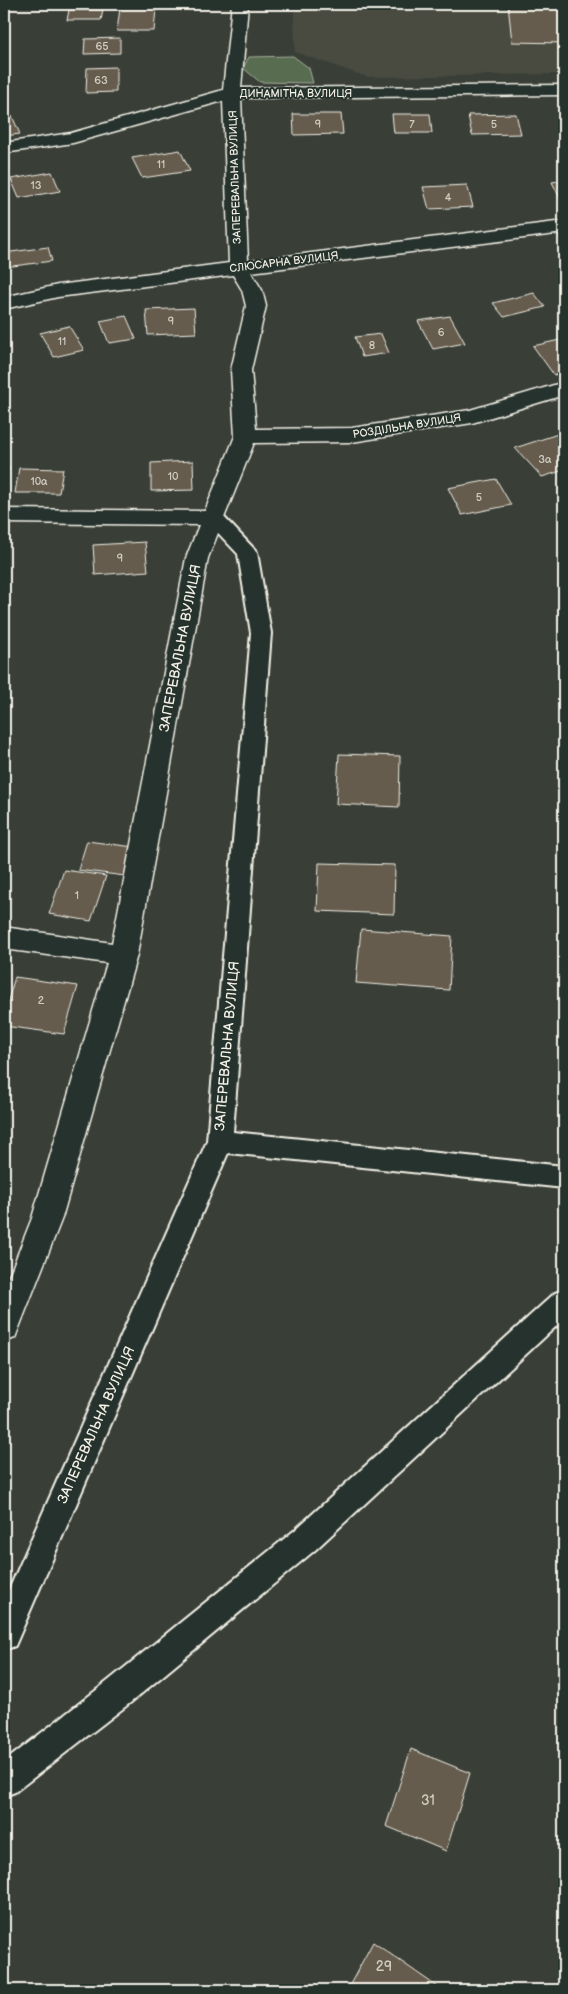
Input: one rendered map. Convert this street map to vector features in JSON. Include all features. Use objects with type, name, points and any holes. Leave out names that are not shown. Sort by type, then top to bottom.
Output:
[{"type":"street","name":"ЗАПЕРЕВАЛЬНА ВУЛИЦЯ","points":[[4,1328],[47,1218],[123,955],[197,558],[246,436],[241,370],[256,306],[252,290],[239,268],[232,93],[240,4]]},
{"type":"street","name":"ДИНАМІТНА ВУЛИЦЯ","points":[[4,148],[73,138],[232,93],[564,90]]},
{"type":"street","name":"СЛЮСАРНА ВУЛИЦЯ","points":[[4,303],[58,291],[564,227]]},
{"type":"street","name":"РОЗДІЛЬНА ВУЛИЦЯ","points":[[246,436],[361,434],[472,416],[564,388]]},
{"type":"street","points":[[4,516],[214,518]]},
{"type":"street","points":[[4,938],[123,955]]},
{"type":"lane","name":"ЗАПЕРЕВАЛЬНА ВУЛИЦЯ","points":[[4,1635],[220,1141],[261,633],[247,552],[214,518]]},
{"type":"lane","points":[[220,1141],[564,1177]]},
{"type":"lane","points":[[4,1781],[118,1692],[305,1540],[564,1302]]},
{"type":"shaded area","points":[[294,4],[564,4],[564,18],[560,18],[563,43],[557,74],[367,77],[295,52]]},
{"type":"green space","points":[[293,56],[309,68],[313,83],[260,82],[243,68],[249,57]]},
{"type":"building","points":[[508,4],[564,4],[564,18],[560,18],[563,43],[512,42]]},
{"type":"building","points":[[120,8],[156,8],[154,31],[117,31]]},
{"type":"building","points":[[69,10],[103,10],[101,20],[67,20]]},
{"type":"building","points":[[120,38],[120,53],[84,54],[85,39]]},
{"type":"building","points":[[116,67],[116,92],[86,93],[87,68]]},
{"type":"building","points":[[293,114],[341,114],[343,134],[294,135]]},
{"type":"building","points":[[392,114],[430,114],[432,133],[394,133]]},
{"type":"building","points":[[516,114],[521,134],[472,135],[468,115]]},
{"type":"building","points":[[558,114],[564,114],[564,134],[561,134]]},
{"type":"building","points":[[12,116],[20,134],[4,136],[4,117]]},
{"type":"building","points":[[180,150],[190,171],[142,178],[132,158]]},
{"type":"building","points":[[52,172],[60,191],[19,198],[11,179]]},
{"type":"building","points":[[564,180],[564,197],[560,198],[552,182]]},
{"type":"building","points":[[467,185],[473,207],[429,209],[423,187]]},
{"type":"building","points":[[48,247],[52,261],[5,267],[4,253]]},
{"type":"building","points":[[534,293],[545,307],[504,317],[493,303]]},
{"type":"building","points":[[194,308],[196,333],[148,335],[146,310]]},
{"type":"building","points":[[126,316],[136,339],[109,343],[100,321]]},
{"type":"building","points":[[450,316],[465,343],[433,349],[418,321]]},
{"type":"building","points":[[69,326],[84,350],[54,357],[40,333]]},
{"type":"building","points":[[381,334],[389,353],[362,357],[355,337]]},
{"type":"building","points":[[564,339],[564,373],[554,375],[533,346]]},
{"type":"building","points":[[564,432],[564,470],[542,477],[515,448]]},
{"type":"building","points":[[193,461],[194,490],[151,491],[151,463]]},
{"type":"building","points":[[4,468],[9,468],[5,493],[4,493]]},
{"type":"building","points":[[19,468],[63,469],[59,493],[15,493]]},
{"type":"building","points":[[496,479],[511,505],[462,515],[448,488]]},
{"type":"building","points":[[145,542],[148,571],[95,575],[93,545]]},
{"type":"building","points":[[339,754],[400,756],[399,807],[336,804]]},
{"type":"building","points":[[87,841],[134,847],[125,876],[78,870]]},
{"type":"building","points":[[319,863],[395,865],[394,914],[317,911]]},
{"type":"building","points":[[64,870],[106,876],[91,921],[49,914]]},
{"type":"building","points":[[361,929],[452,936],[449,990],[356,983]]},
{"type":"building","points":[[15,977],[78,986],[64,1034],[4,1026],[4,1014]]},
{"type":"building","points":[[411,1749],[470,1773],[446,1851],[386,1826]]},
{"type":"building","points":[[373,1942],[442,1990],[347,1990]]}]
